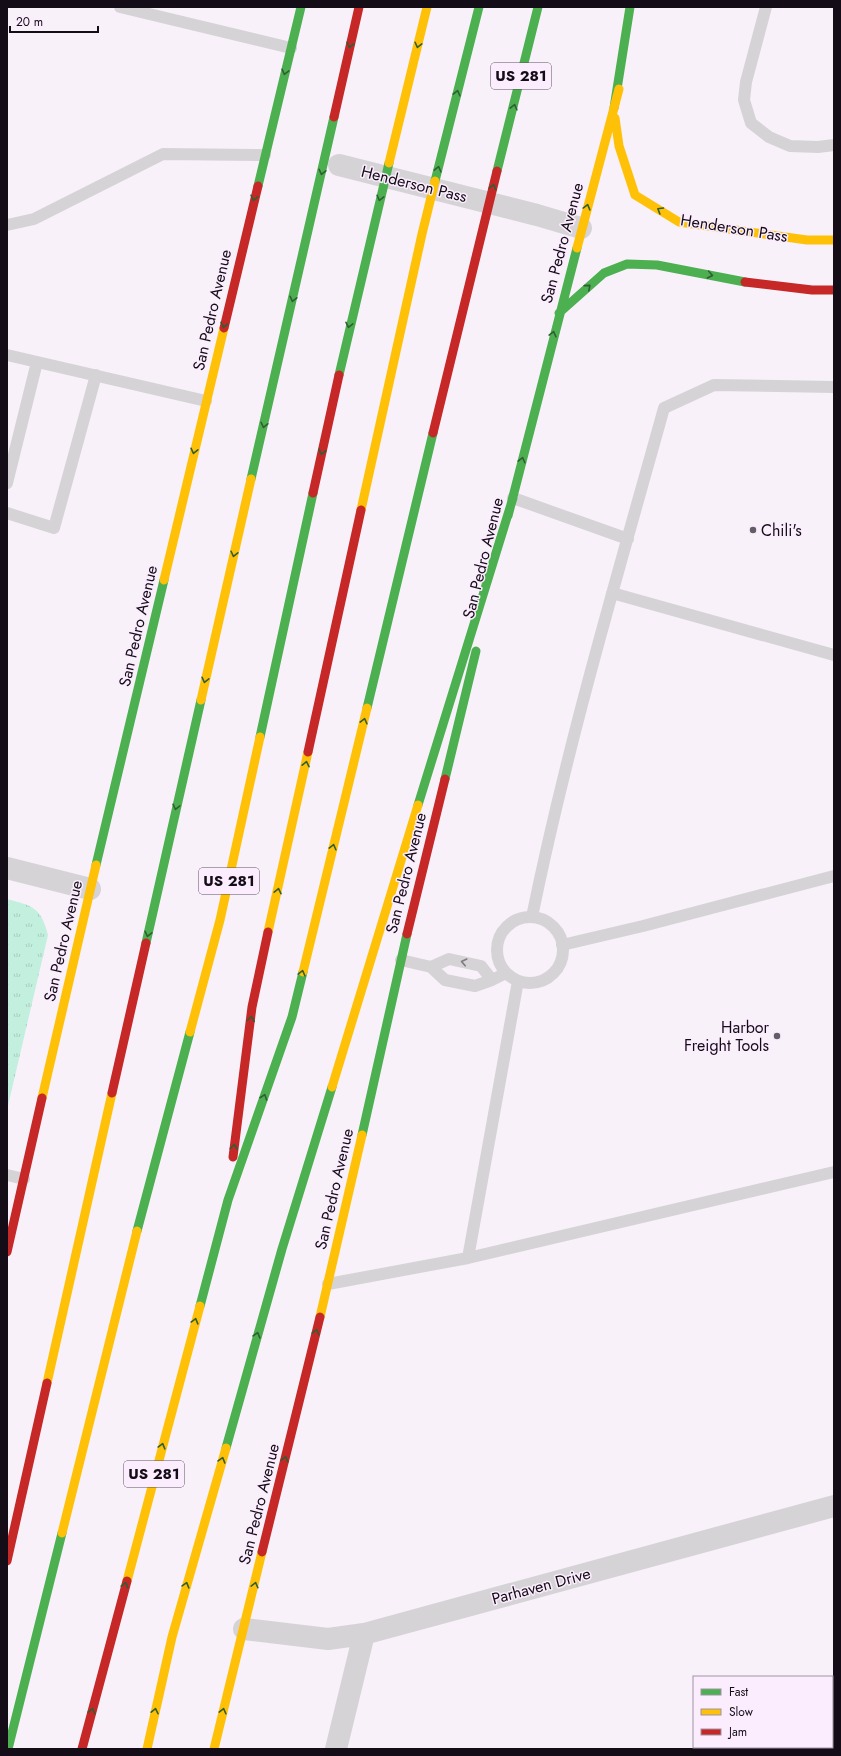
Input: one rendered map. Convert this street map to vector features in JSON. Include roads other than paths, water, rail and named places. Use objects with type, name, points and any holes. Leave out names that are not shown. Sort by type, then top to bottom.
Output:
[{"type":"main road","name":"San Pedro Avenue","points":[[7,1252],[90,889],[301,7]]},
{"type":"main road","points":[[7,1561],[359,7]]},
{"type":"main road","name":"US 281","points":[[8,1749],[154,1164],[220,920],[353,309],[427,7]]},
{"type":"main road","points":[[228,1200],[252,1007],[422,234],[479,7]]},
{"type":"main road","name":"US 281","points":[[82,1749],[228,1200],[292,1017],[473,267],[538,7]]},
{"type":"main road","points":[[614,108],[630,7]]},
{"type":"main road","name":"San Pedro Avenue","points":[[214,1749],[328,1284],[400,960],[558,312],[582,228],[638,14]]},
{"type":"main road","name":"Henderson Pass","points":[[614,108],[619,146],[634,195],[679,222],[807,240],[834,240]]},
{"type":"main road","points":[[558,312],[604,273],[627,264],[658,265],[748,283],[812,290],[834,290]]},
{"type":"main road","points":[[147,1749],[172,1636],[279,1257],[513,498]]},
{"type":"street","name":"Henderson Pass","points":[[339,165],[537,215],[582,228]]},
{"type":"street","points":[[7,868],[90,889]]},
{"type":"street","name":"Parhaven Drive","points":[[244,1629],[328,1639],[364,1634],[834,1506]]},
{"type":"street","points":[[336,1749],[364,1634]]},
{"type":"lane","points":[[120,7],[291,48]]},
{"type":"lane","points":[[766,7],[746,82],[744,100],[751,123],[769,137],[790,146],[818,147],[834,145]]},
{"type":"lane","points":[[7,225],[34,219],[163,154],[265,155]]},
{"type":"lane","points":[[7,355],[206,401]]},
{"type":"lane","points":[[7,483],[37,362]]},
{"type":"lane","points":[[7,513],[54,528],[96,375]]},
{"type":"lane","points":[[532,917],[550,831],[612,594],[664,408],[714,385],[834,387]]},
{"type":"lane","points":[[513,498],[628,539]]},
{"type":"lane","points":[[612,594],[834,655]]},
{"type":"lane","points":[[562,945],[834,876]]},
{"type":"lane","points":[[532,917],[539,918],[550,923],[557,930],[562,945],[562,961],[549,978],[539,982],[529,983],[518,981],[506,973],[496,957],[496,945],[500,934],[507,925],[516,919],[532,917]]},
{"type":"lane","points":[[431,967],[449,959],[481,966],[492,980]]},
{"type":"lane","points":[[400,960],[431,967],[445,980],[475,986],[506,973]]},
{"type":"lane","points":[[468,1258],[518,981]]},
{"type":"lane","points":[[328,1284],[468,1258],[834,1172]]},
{"type":"lane","points":[[7,1175],[24,1179]]},
{"type":"place","name":"Chili's","points":[[753,530]]},
{"type":"place","name":"Harbor Freight Tools","points":[[777,1036]]}]
